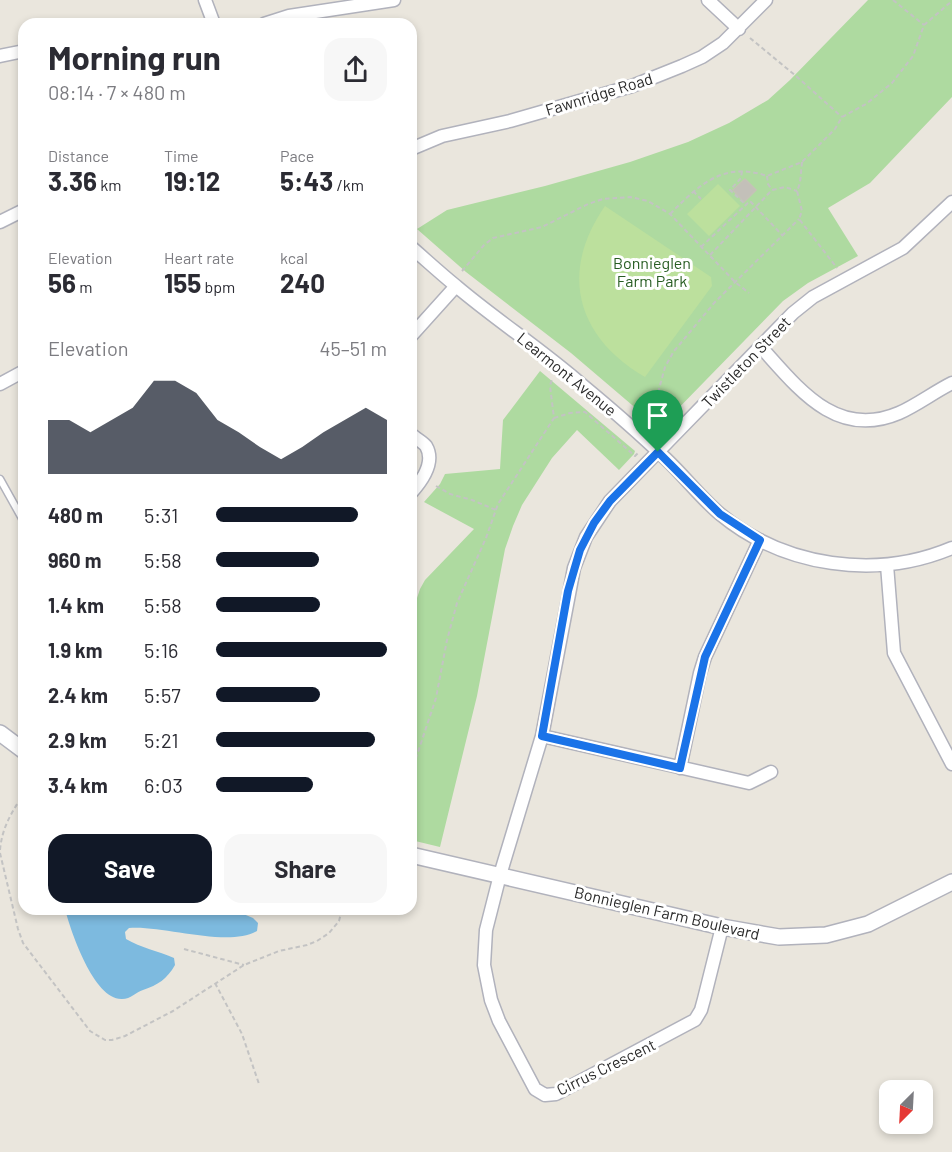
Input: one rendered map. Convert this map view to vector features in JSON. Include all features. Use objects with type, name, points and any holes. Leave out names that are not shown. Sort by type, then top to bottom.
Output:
[{"type":"street","points":[[205,0],[212,18]]},
{"type":"street","points":[[283,18],[394,0]]},
{"type":"street","points":[[708,0],[739,29]]},
{"type":"street","name":"Fawnridge Road","points":[[417,147],[442,136],[510,122],[632,86],[702,57],[723,44],[766,0]]},
{"type":"street","points":[[0,56],[18,52]]},
{"type":"street","name":"Twistleton Street","points":[[500,875],[542,736],[568,591],[580,550],[594,523],[610,501],[793,313],[813,297],[903,248],[952,202]]},
{"type":"street","points":[[0,222],[18,213]]},
{"type":"street","name":"Learmont Avenue","points":[[417,252],[456,286],[569,374],[658,452],[720,514],[760,540],[786,552],[816,561],[853,566],[887,565],[919,559],[952,548]]},
{"type":"street","points":[[417,329],[456,286]]},
{"type":"street","points":[[760,346],[815,404],[839,416],[854,420],[870,420],[899,413],[952,383]]},
{"type":"street","points":[[0,384],[18,374]]},
{"type":"street","points":[[417,439],[426,446],[429,458],[427,471],[417,487]]},
{"type":"street","points":[[680,768],[705,657],[760,540]]},
{"type":"street","points":[[887,565],[896,660],[952,764]]},
{"type":"street","points":[[0,733],[18,746]]},
{"type":"street","points":[[542,736],[749,783],[771,772]]},
{"type":"street","name":"Bonnieglen Farm Boulevard","points":[[417,856],[722,927],[779,937],[806,937],[840,932],[881,919],[952,882]]},
{"type":"street","name":"Cirrus Crescent","points":[[500,875],[486,930],[484,965],[486,981],[499,1021],[535,1089],[545,1095],[556,1094],[570,1088],[695,1020],[701,1010],[722,927]]},
{"type":"lane","points":[[0,479],[18,511]]},
{"type":"path","points":[[893,0],[924,25]]},
{"type":"path","points":[[670,214],[693,191],[715,176],[754,171],[767,176],[802,162],[835,129],[842,117],[866,104],[892,83],[913,56],[924,25],[952,2]]},
{"type":"path","points":[[750,38],[842,117]]},
{"type":"path","points":[[659,430],[659,389],[665,367],[685,338],[715,302],[799,219],[802,211],[797,191],[802,162]]},
{"type":"path","points":[[742,171],[741,178],[730,190],[746,205]]},
{"type":"path","points":[[767,176],[772,190]]},
{"type":"path","points":[[710,255],[772,190],[785,187],[797,191]]},
{"type":"path","points":[[693,191],[701,199]]},
{"type":"path","points":[[462,271],[493,238],[542,227],[603,199],[630,198],[648,201],[670,214],[735,282],[749,293]]},
{"type":"path","points":[[701,247],[750,201],[782,234]]},
{"type":"path","points":[[799,219],[837,268]]},
{"type":"path","points":[[727,224],[734,230]]},
{"type":"path","points":[[417,755],[436,698],[457,603],[496,510],[554,418],[550,386],[552,379]]},
{"type":"path","points":[[554,418],[570,413],[585,412],[635,456],[638,453]]},
{"type":"path","points":[[436,486],[450,494],[496,510]]},
{"type":"path","points":[[18,802],[8,818],[0,851],[18,929],[23,943],[90,1031],[100,1038],[112,1040],[125,1036],[173,1011],[244,965],[279,951],[317,941],[329,933],[339,921],[340,915]]},
{"type":"path","points":[[184,949],[244,965]]},
{"type":"path","points":[[215,983],[242,1034],[259,1084]]},
{"type":"green space","name":"Bonnieglen Farm Park","points":[[868,0],[952,0],[952,97],[870,183],[828,208],[858,256],[808,283],[783,301],[666,421],[652,422],[571,353],[466,272],[417,229],[447,210],[630,162],[688,142],[729,123],[768,100]]},
{"type":"green space","points":[[718,184],[740,206],[709,236],[687,214]]},
{"type":"green space","points":[[605,206],[711,277],[712,286],[645,377],[622,361],[603,343],[590,323],[582,301],[579,279],[582,255],[591,231]]},
{"type":"green space","points":[[540,371],[635,451],[619,470],[577,430],[552,458],[522,505],[505,549],[477,696],[440,847],[417,841],[417,598],[425,580],[474,529],[424,502],[440,484],[445,474],[500,469],[503,420]]},
{"type":"water","points":[[67,915],[246,915],[258,923],[257,931],[245,936],[230,937],[129,928],[125,932],[126,939],[174,958],[175,965],[158,984],[122,999],[102,989],[85,963]]},
{"type":"building","points":[[745,179],[756,190],[744,202],[733,190]]},
{"type":"route","points":[[658,452],[706,502],[734,525],[760,540],[705,657],[680,768],[542,736],[568,591],[580,550],[594,523],[610,501],[658,452]]}]
